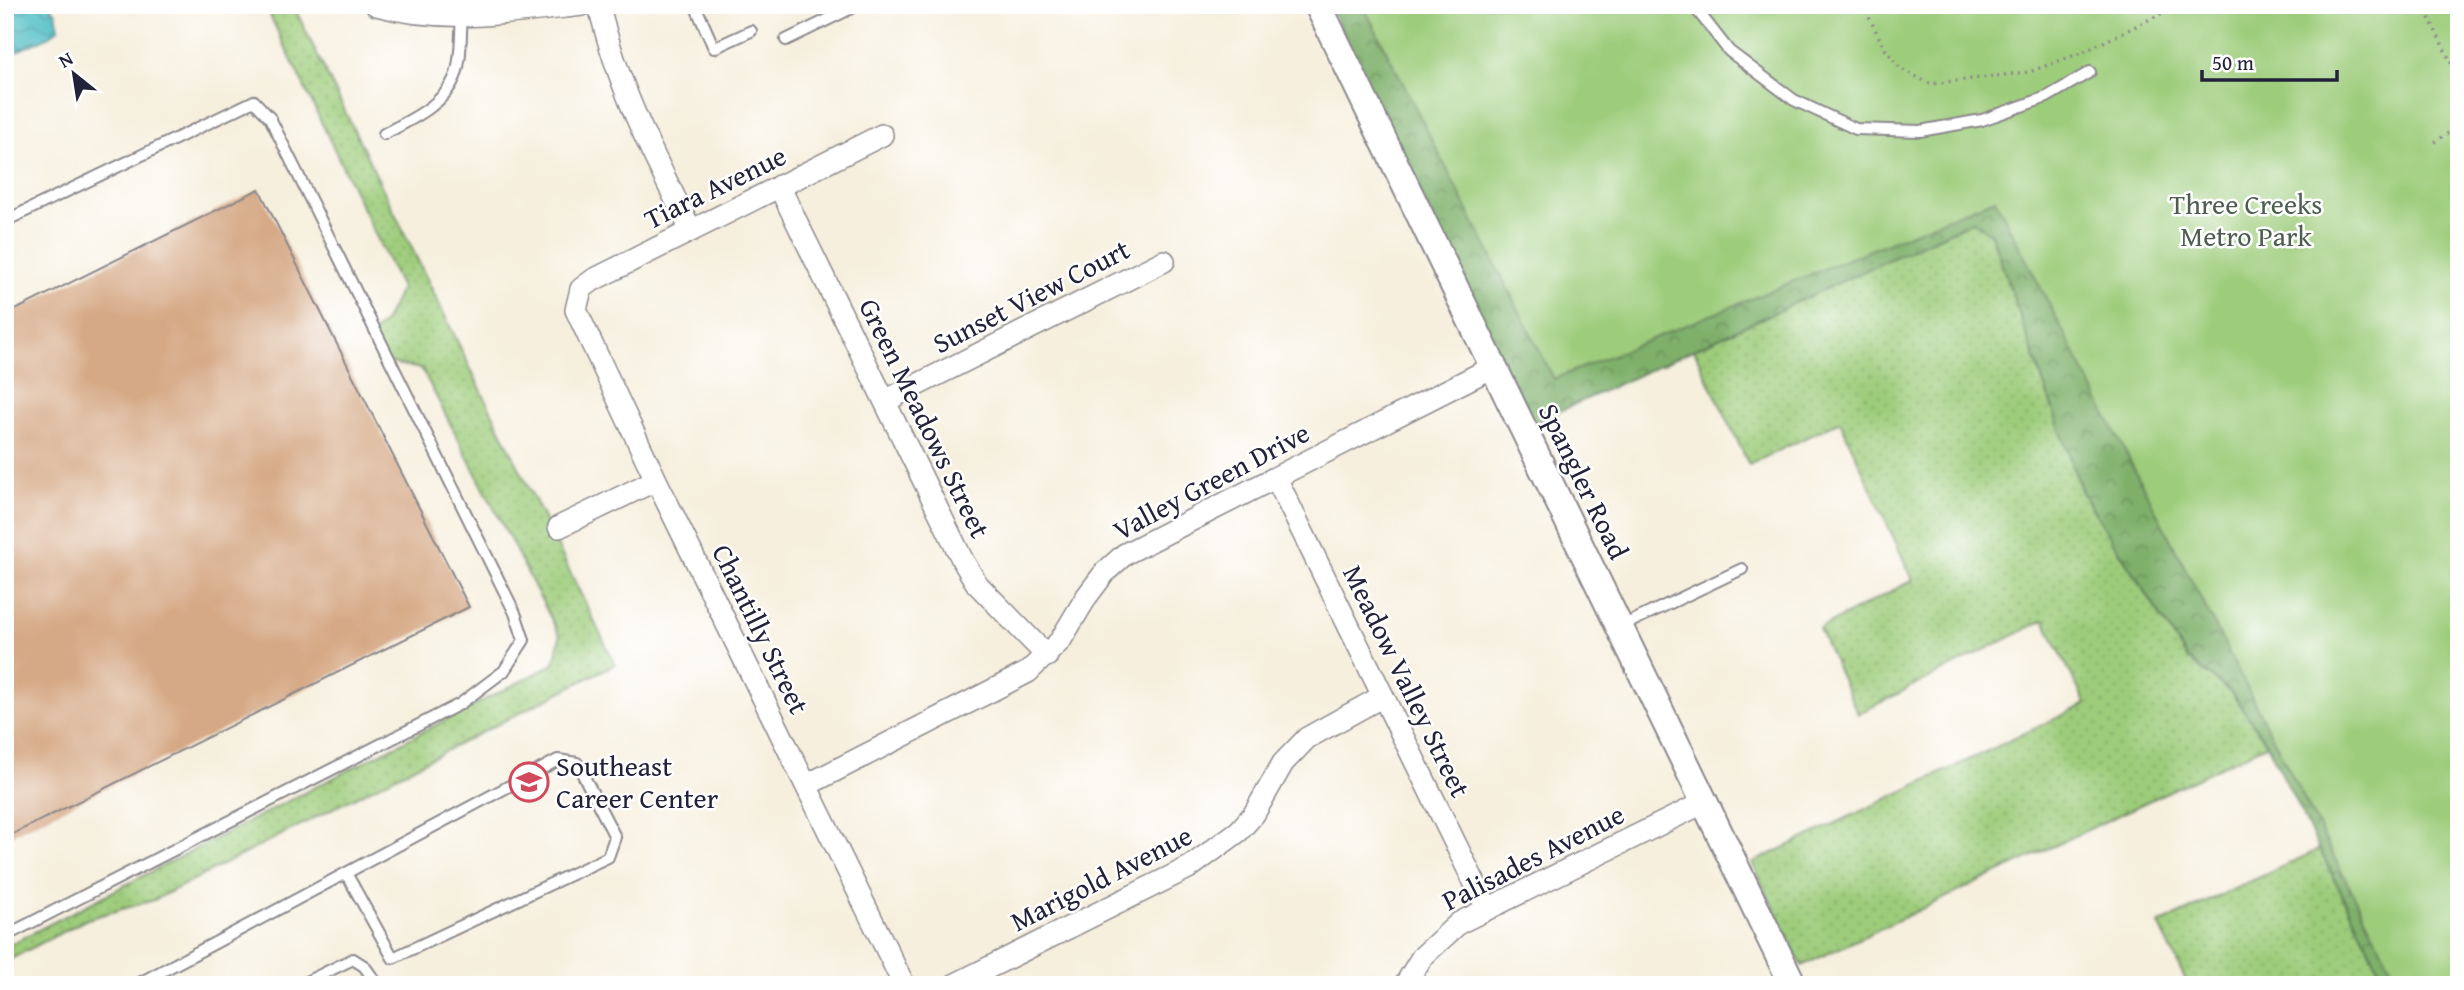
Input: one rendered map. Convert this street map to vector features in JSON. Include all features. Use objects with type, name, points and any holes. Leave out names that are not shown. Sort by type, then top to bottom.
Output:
[{"type":"street","points":[[376,5],[415,14],[462,18],[582,5]]},
{"type":"street","points":[[599,5],[615,67],[627,99],[691,230]]},
{"type":"street","name":"Spangler Road","points":[[1318,5],[1793,985]]},
{"type":"street","name":"Tiara Avenue","points":[[578,296],[593,280],[881,135]]},
{"type":"street","name":"Green Meadows Street","points":[[779,187],[977,584],[1047,656]]},
{"type":"street","name":"Sunset View Court","points":[[885,401],[1164,261]]},
{"type":"street","name":"Chantilly Street","points":[[578,296],[576,310],[581,323],[904,985]]},
{"type":"street","name":"Valley Green Drive","points":[[807,785],[1004,687],[1047,656],[1099,580],[1125,554],[1493,367]]},
{"type":"street","name":"Meadow Valley Street","points":[[1276,478],[1487,908]]},
{"type":"street","points":[[559,527],[656,480]]},
{"type":"street","name":"Marigold Avenue","points":[[954,985],[1190,867],[1214,852],[1254,814],[1283,763],[1307,738],[1383,696]]},
{"type":"street","name":"Palisades Avenue","points":[[1405,985],[1422,957],[1437,940],[1487,908],[1705,803]]},
{"type":"lane","points":[[695,5],[714,48],[751,31]]},
{"type":"lane","points":[[786,40],[858,5]]},
{"type":"lane","points":[[1693,5],[1729,51],[1794,100],[1856,128],[1920,131],[1982,120],[2047,97],[2090,72]]},
{"type":"lane","points":[[384,134],[426,111],[445,92],[455,76],[462,18]]},
{"type":"lane","points":[[5,221],[254,101],[270,118],[515,613],[524,640],[504,671],[460,704],[5,936]]},
{"type":"lane","points":[[1620,628],[1742,569]]},
{"type":"lane","points":[[136,985],[346,873],[558,760],[576,763],[615,837],[608,857],[393,958],[346,873]]},
{"type":"lane","points":[[300,985],[353,959],[363,966],[378,985]]},
{"type":"path","points":[[1863,5],[1885,49],[1901,69],[1931,84],[2029,72],[2081,52],[2179,5]]},
{"type":"path","points":[[2423,5],[2459,79]]},
{"type":"path","points":[[2435,142],[2459,126]]},
{"type":"green space","points":[[265,5],[293,5],[615,664],[154,900],[87,919],[5,962],[5,947],[554,664],[560,636],[422,369],[379,361],[367,339],[384,323],[401,288]]},
{"type":"green space","points":[[1329,5],[1632,5],[2038,130],[2459,985],[2387,985],[2267,744],[2231,692],[2187,658],[2082,492],[1991,234],[1973,221],[1532,424]]},
{"type":"green space","name":"Three Creeks Metro Park","points":[[1363,5],[2459,5],[2459,985],[2400,985],[1995,199],[1554,379]]},
{"type":"green space","points":[[1973,221],[1992,234],[2082,492],[2187,658],[2231,692],[2268,744],[1802,966],[1752,863],[2086,704],[2044,620],[1858,714],[1819,629],[1913,580],[1840,421],[1749,465],[1693,348]]},
{"type":"green space","points":[[2320,849],[2387,985],[2188,985],[2159,924]]},
{"type":"water","points":[[5,5],[49,5],[56,13],[59,28],[50,36],[5,57]]},
{"type":"building","points":[[259,189],[469,607],[5,838],[5,315]]},
{"type":"place","name":"Southeast Career Center","points":[[529,782]]}]
